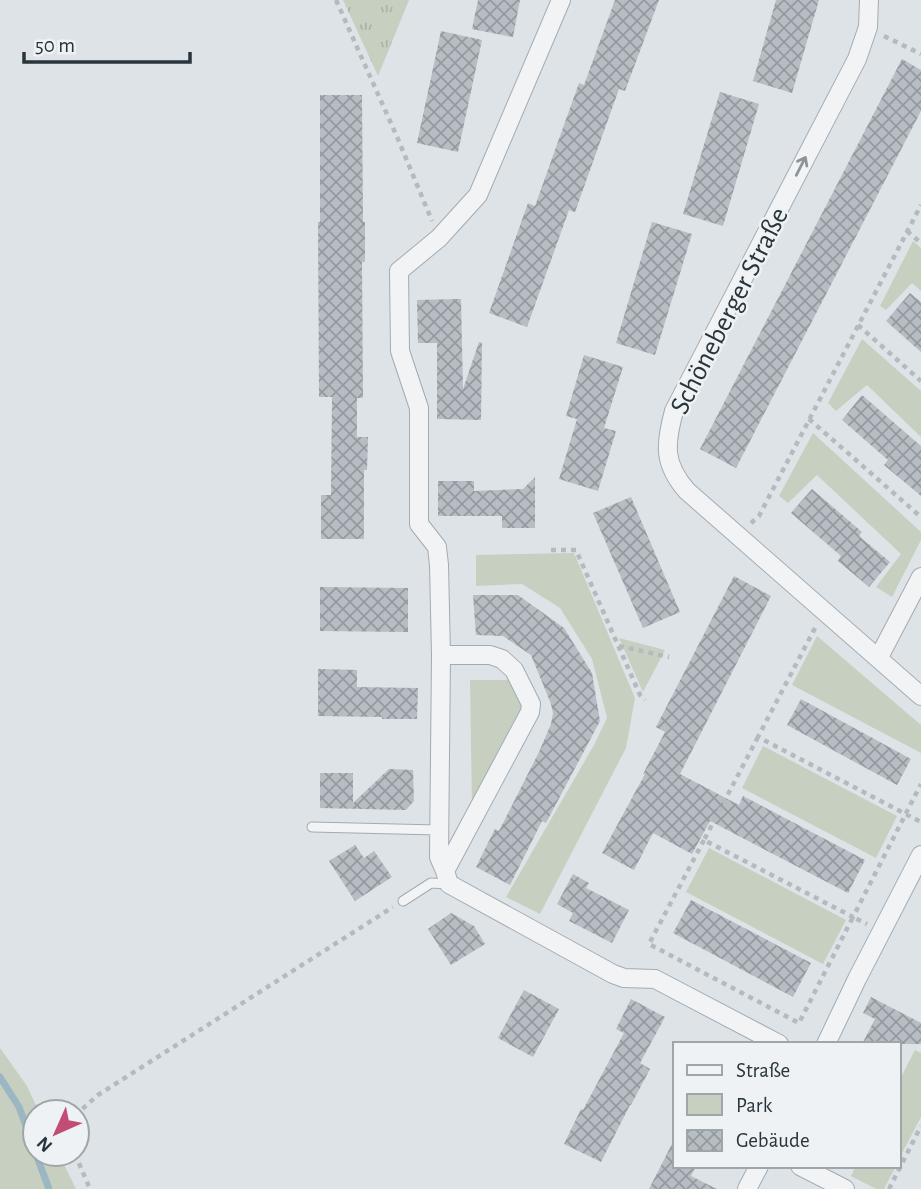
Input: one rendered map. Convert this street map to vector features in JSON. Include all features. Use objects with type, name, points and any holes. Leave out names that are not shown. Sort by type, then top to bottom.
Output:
[{"type":"street","points":[[561,0],[478,195],[439,238],[399,271],[400,351],[419,408],[419,524],[437,547],[441,655],[439,857],[447,877],[613,974],[624,978],[655,979],[775,1042]]},
{"type":"street","name":"Schöneberger Straße","points":[[869,0],[868,27],[857,60],[674,411],[666,444],[668,459],[679,483],[687,491],[921,696]]},
{"type":"street","points":[[879,657],[921,577]]},
{"type":"street","points":[[441,655],[491,654],[502,659],[514,670],[531,704],[530,712],[447,877]]},
{"type":"street","points":[[827,1042],[921,855]]},
{"type":"street","points":[[747,1189],[758,1168]]},
{"type":"street","points":[[804,1168],[845,1189]]},
{"type":"lane","points":[[312,827],[438,830]]},
{"type":"lane","points":[[403,901],[431,883],[447,877]]},
{"type":"path","points":[[336,0],[439,238]]},
{"type":"path","points":[[868,27],[921,54]]},
{"type":"path","points":[[737,535],[759,516],[921,205]]},
{"type":"path","points":[[907,231],[921,243]]},
{"type":"path","points":[[858,325],[921,381]]},
{"type":"path","points":[[809,419],[921,517]]},
{"type":"path","points":[[551,550],[576,550],[640,695],[645,700]]},
{"type":"path","points":[[825,610],[649,944],[799,1023],[921,784]]},
{"type":"path","points":[[618,646],[669,657]]},
{"type":"path","points":[[758,737],[921,822]]},
{"type":"path","points":[[704,840],[881,932]]},
{"type":"path","points":[[91,1101],[403,901]]},
{"type":"path","points":[[900,1167],[921,1126]]},
{"type":"path","points":[[81,1168],[90,1189]]},
{"type":"path","points":[[889,1189],[900,1168]]},
{"type":"green space","points":[[343,0],[409,0],[378,76]]},
{"type":"green space","points":[[913,241],[921,248],[921,291],[912,283],[886,310],[880,306]]},
{"type":"green space","points":[[862,339],[921,391],[921,437],[867,385],[836,411],[828,403]]},
{"type":"green space","points":[[813,433],[921,532],[921,540],[892,597],[876,587],[901,554],[817,475],[788,503],[779,496]]},
{"type":"green space","points":[[574,553],[635,698],[626,748],[540,914],[506,897],[607,718],[592,659],[560,608],[522,584],[476,586],[476,555]]},
{"type":"green space","points":[[817,636],[921,725],[921,753],[792,685]]},
{"type":"green space","points":[[619,638],[665,650],[643,692]]},
{"type":"green space","points":[[470,680],[513,680],[526,707],[472,807]]},
{"type":"green space","points":[[763,746],[897,816],[876,858],[742,788]]},
{"type":"green space","points":[[709,848],[846,920],[823,964],[686,892]]},
{"type":"green space","points":[[0,1048],[33,1098],[21,1098],[21,1168],[66,1168],[76,1189],[0,1189]]},
{"type":"green space","points":[[915,1050],[921,1053],[921,1117],[900,1157],[900,1079]]},
{"type":"green space","points":[[855,1168],[895,1168],[884,1189],[876,1189],[851,1176]]},
{"type":"building","points":[[478,0],[520,0],[513,37],[472,29]]},
{"type":"building","points":[[615,0],[659,0],[625,91],[619,89],[575,212],[569,210],[527,327],[489,313],[528,203],[535,206],[579,83],[584,85]]},
{"type":"building","points":[[776,0],[819,0],[792,93],[753,81]]},
{"type":"building","points":[[441,31],[482,40],[458,152],[417,143]]},
{"type":"building","points":[[902,59],[921,70],[921,111],[736,468],[700,449]]},
{"type":"building","points":[[720,92],[759,104],[723,226],[683,214]]},
{"type":"building","points":[[320,95],[362,95],[365,262],[362,262],[363,398],[357,398],[357,437],[368,437],[367,470],[364,470],[364,539],[321,539],[321,495],[331,495],[332,397],[319,397]]},
{"type":"building","points":[[652,222],[692,234],[655,355],[616,343]]},
{"type":"building","points":[[910,293],[921,302],[921,352],[886,321]]},
{"type":"building","points":[[461,299],[463,389],[479,342],[482,343],[481,420],[437,419],[437,343],[418,343],[417,300]]},
{"type":"building","points":[[584,355],[623,367],[604,428],[616,431],[598,491],[559,479],[577,419],[566,416]]},
{"type":"building","points":[[862,395],[921,446],[921,496],[884,465],[888,460],[842,420]]},
{"type":"building","points":[[535,477],[535,528],[502,528],[502,516],[438,516],[438,481],[474,481],[474,491],[523,489]]},
{"type":"building","points":[[812,489],[862,532],[859,536],[890,562],[869,587],[838,561],[841,556],[791,513]]},
{"type":"building","points":[[631,497],[680,612],[643,628],[593,513]]},
{"type":"building","points":[[734,576],[771,596],[680,774],[739,805],[743,796],[865,860],[848,893],[710,821],[692,854],[653,833],[634,870],[602,853],[665,732],[656,727]]},
{"type":"building","points":[[320,587],[408,588],[408,632],[320,631]]},
{"type":"building","points":[[473,595],[518,595],[564,628],[592,673],[600,721],[546,823],[542,821],[510,885],[476,867],[495,829],[499,831],[539,752],[553,713],[531,655],[503,636],[476,635]]},
{"type":"building","points":[[318,669],[357,670],[357,687],[418,688],[417,719],[318,716]]},
{"type":"building","points":[[801,699],[911,759],[897,785],[787,725]]},
{"type":"building","points":[[389,769],[413,770],[414,801],[406,810],[320,808],[320,773],[353,773],[353,803]]},
{"type":"building","points":[[355,845],[364,858],[374,851],[392,877],[355,901],[329,861]]},
{"type":"building","points":[[573,874],[589,883],[586,888],[629,910],[612,943],[569,921],[573,913],[557,904]]},
{"type":"building","points":[[691,900],[811,963],[793,997],[673,933]]},
{"type":"building","points":[[451,913],[474,926],[485,944],[451,965],[428,929]]},
{"type":"building","points":[[524,990],[559,1009],[533,1057],[498,1038]]},
{"type":"building","points":[[871,997],[921,1023],[921,1044],[863,1042],[875,1019],[863,1013]]},
{"type":"building","points":[[631,999],[665,1017],[640,1063],[650,1069],[601,1162],[564,1144],[624,1033],[616,1029]]},
{"type":"building","points":[[673,1142],[673,1168],[695,1168],[691,1176],[717,1189],[649,1189]]},
{"type":"waterway","points":[[0,1077],[21,1112]]},
{"type":"waterway","points":[[41,1168],[49,1189]]}]
